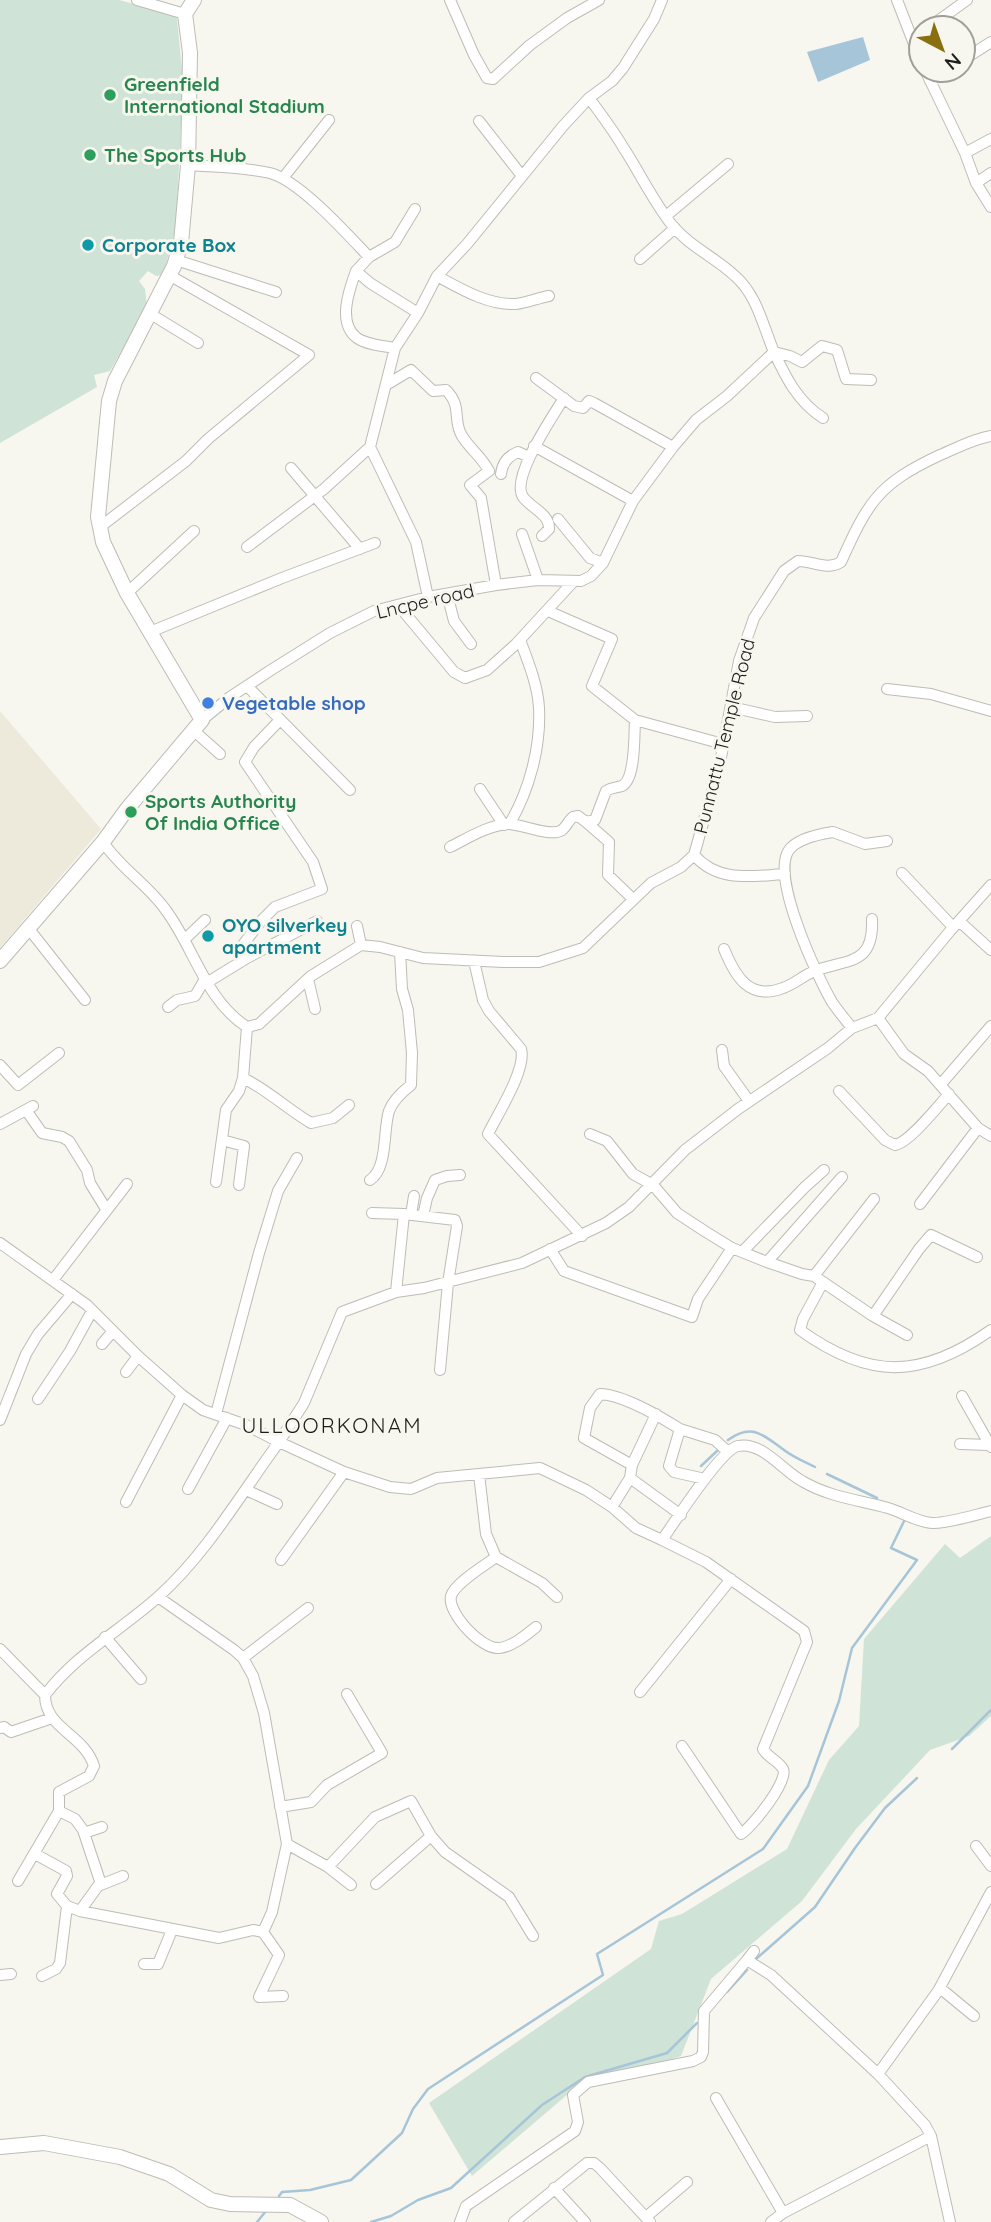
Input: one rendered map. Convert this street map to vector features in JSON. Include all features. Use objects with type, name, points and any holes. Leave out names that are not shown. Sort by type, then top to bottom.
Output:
[{"type":"street","points":[[137,0],[185,14]]},
{"type":"street","points":[[194,0],[185,14],[191,53],[188,165],[181,243],[169,275],[116,381],[110,401],[98,517],[103,542],[127,593],[198,725],[220,754]]},
{"type":"street","points":[[450,0],[474,55],[487,78],[493,79],[548,31],[599,0]]},
{"type":"street","points":[[247,547],[314,497],[370,447],[395,348],[418,313],[437,276],[589,98],[612,81],[623,68],[654,19],[662,0]]},
{"type":"street","points":[[897,0],[907,19]]},
{"type":"street","points":[[948,14],[967,0]]},
{"type":"street","points":[[932,84],[976,183],[991,208]]},
{"type":"street","points":[[589,98],[675,228],[686,241],[745,286],[754,300],[774,352],[795,391],[811,411],[823,418]]},
{"type":"street","points":[[283,178],[329,120]]},
{"type":"street","points":[[479,121],[522,176]]},
{"type":"street","points":[[965,153],[991,139]]},
{"type":"street","points":[[666,216],[728,163]]},
{"type":"street","points":[[188,165],[251,170],[283,178],[306,195],[369,257]]},
{"type":"street","points":[[976,183],[991,173]]},
{"type":"street","points":[[395,348],[357,338],[350,329],[345,306],[356,271],[369,257],[395,242],[415,209]]},
{"type":"street","points":[[640,259],[675,228]]},
{"type":"street","points":[[176,260],[276,292]]},
{"type":"street","points":[[356,271],[370,284],[418,313]]},
{"type":"street","points":[[100,527],[186,461],[208,439],[309,355],[169,275]]},
{"type":"street","points":[[437,276],[472,295],[496,302],[516,304],[549,296]]},
{"type":"street","points":[[149,313],[198,343]]},
{"type":"street","points":[[774,352],[802,362],[822,346],[837,350],[846,379],[871,380]]},
{"type":"street","points":[[399,606],[454,672],[466,678],[487,670],[520,640],[573,582],[591,576],[603,563],[633,502],[673,447],[696,420],[727,396],[774,352]]},
{"type":"street","points":[[386,385],[411,370],[433,391],[446,390],[455,398],[460,434],[484,460],[489,471],[470,485],[481,498],[496,585]]},
{"type":"street","points":[[536,378],[579,408],[583,408],[589,401],[594,402],[673,447]]},
{"type":"street","points":[[541,536],[550,529],[548,520],[521,493],[529,457],[564,398]]},
{"type":"street","name":"Punnattu Temple Road","points":[[361,946],[368,945],[423,958],[539,962],[583,948],[651,883],[671,874],[694,855],[723,744],[739,661],[754,618],[784,570],[791,564],[804,561],[834,566],[841,562],[863,514],[888,485],[918,466],[966,444],[991,436]]},
{"type":"street","points":[[534,446],[633,502]]},
{"type":"street","points":[[370,447],[416,542],[428,597]]},
{"type":"street","points":[[500,474],[502,466],[514,453],[529,457]]},
{"type":"street","points":[[291,468],[360,549]]},
{"type":"street","points":[[558,519],[590,558],[603,563]]},
{"type":"street","points":[[127,593],[194,531]]},
{"type":"street","points":[[522,534],[538,580]]},
{"type":"street","points":[[150,632],[375,543]]},
{"type":"street","name":"Lncpe road","points":[[198,725],[247,687],[354,620],[374,611],[428,597],[496,585],[538,580],[573,582]]},
{"type":"street","points":[[447,594],[454,621],[471,643]]},
{"type":"street","points":[[548,611],[612,639],[592,686],[635,720],[723,744]]},
{"type":"street","points":[[507,824],[524,794],[537,741],[539,706],[520,640]]},
{"type":"street","points":[[247,687],[350,790]]},
{"type":"street","points":[[887,689],[931,694],[991,711]]},
{"type":"street","points":[[731,707],[775,717],[807,716]]},
{"type":"street","points":[[586,822],[595,820],[609,788],[622,786],[628,780],[632,769],[635,720]]},
{"type":"street","points":[[247,958],[242,946],[268,913],[275,907],[322,889],[313,862],[245,762],[254,747],[279,721]]},
{"type":"street","points":[[0,961],[103,842],[127,809],[198,725]]},
{"type":"street","points":[[480,789],[507,824]]},
{"type":"street","points":[[450,847],[481,832],[507,824],[557,831],[578,816],[609,842],[608,875],[633,899]]},
{"type":"street","points":[[852,1028],[834,1005],[805,950],[785,874],[786,858],[789,850],[797,844],[827,833],[839,833],[865,844],[887,841]]},
{"type":"street","points":[[103,842],[116,862],[165,908],[217,1000],[247,1027]]},
{"type":"street","points":[[694,855],[709,869],[728,876],[785,874]]},
{"type":"street","points":[[902,873],[956,924],[991,950]]},
{"type":"street","points":[[18,1881],[59,1811],[59,1792],[89,1776],[94,1766],[80,1742],[45,1709],[45,1695],[57,1679],[105,1637],[158,1597],[206,1546],[304,1403],[342,1312],[396,1292],[448,1283],[522,1263],[606,1223],[653,1185],[685,1150],[749,1101],[828,1048],[852,1028],[878,1018],[991,885]]},
{"type":"street","points":[[723,949],[732,970],[750,988],[764,991],[782,989],[815,971],[848,963],[863,954],[873,936],[872,919]]},
{"type":"street","points":[[184,940],[205,920]]},
{"type":"street","points":[[168,1007],[177,1000],[195,996],[207,981],[317,921]]},
{"type":"street","points":[[247,1027],[260,1024],[307,979],[361,946],[358,926]]},
{"type":"street","points":[[29,929],[85,1000]]},
{"type":"street","points":[[370,1180],[375,1178],[381,1164],[389,1111],[401,1093],[411,1085],[412,1053],[408,1010],[402,989],[400,952]]},
{"type":"street","points":[[474,961],[483,1000],[523,1055],[513,1084],[488,1133],[582,1236]]},
{"type":"street","points":[[307,979],[314,1009]]},
{"type":"street","points":[[878,1018],[904,1054],[928,1071],[978,1128],[991,1136]]},
{"type":"street","points":[[940,1084],[991,1026]]},
{"type":"street","points":[[216,1182],[226,1110],[239,1091],[243,1078],[247,1027]]},
{"type":"street","points":[[722,1050],[724,1066],[749,1101]]},
{"type":"street","points":[[0,1065],[18,1085],[59,1053]]},
{"type":"street","points":[[243,1078],[266,1090],[291,1112],[311,1123],[333,1118],[349,1105]]},
{"type":"street","points":[[839,1091],[885,1140],[895,1145],[901,1144],[949,1094]]},
{"type":"street","points":[[0,1124],[30,1108],[42,1133],[69,1141],[106,1209]]},
{"type":"street","points":[[920,1204],[978,1128]]},
{"type":"street","points":[[590,1134],[607,1141],[634,1174],[653,1185],[677,1213],[737,1250],[819,1279],[873,1316],[908,1335]]},
{"type":"street","points":[[222,1140],[244,1146],[239,1185]]},
{"type":"street","points":[[188,1489],[222,1416],[274,1204],[296,1158]]},
{"type":"street","points":[[550,1249],[564,1271],[692,1317],[698,1299],[737,1250],[824,1170]]},
{"type":"street","points":[[423,1216],[435,1180],[460,1175]]},
{"type":"street","points":[[767,1262],[842,1177]]},
{"type":"street","points":[[53,1280],[127,1184]]},
{"type":"street","points":[[396,1292],[407,1214],[414,1196]]},
{"type":"street","points":[[874,1199],[819,1279],[800,1330],[824,1348],[866,1365],[881,1368],[900,1368],[943,1359],[991,1330]]},
{"type":"street","points":[[372,1213],[455,1220],[457,1226],[448,1283],[440,1370]]},
{"type":"street","points":[[873,1316],[931,1235],[977,1257]]},
{"type":"street","points":[[0,1242],[72,1294],[182,1395],[204,1410],[246,1425],[368,1482],[411,1489],[437,1478],[540,1468],[586,1490],[612,1507],[636,1528],[706,1562],[804,1630],[807,1643],[763,1749],[782,1768],[783,1775],[769,1803],[741,1834],[682,1746]]},
{"type":"street","points":[[0,1420],[26,1354],[38,1334],[72,1294]]},
{"type":"street","points":[[38,1399],[70,1351],[92,1311]]},
{"type":"street","points":[[102,1344],[113,1331]]},
{"type":"street","points":[[127,1372],[138,1356]]},
{"type":"street","points":[[632,1465],[584,1438],[590,1408],[600,1394],[656,1414],[680,1429],[715,1440],[727,1451]]},
{"type":"street","points":[[126,1502],[182,1395]]},
{"type":"street","points":[[961,1396],[990,1446]]},
{"type":"street","points":[[612,1507],[630,1478],[632,1465],[656,1414]]},
{"type":"street","points":[[680,1429],[669,1466],[674,1472],[705,1479]]},
{"type":"street","points":[[960,1444],[990,1446]]},
{"type":"street","points":[[662,1541],[727,1451],[738,1446],[752,1447],[802,1481],[838,1497],[889,1508],[932,1523],[991,1511]]},
{"type":"street","points":[[281,1560],[344,1472]]},
{"type":"street","points":[[479,1474],[485,1535],[496,1557],[542,1583],[557,1597]]},
{"type":"street","points":[[630,1478],[681,1514]]},
{"type":"street","points":[[246,1490],[278,1504]]},
{"type":"street","points":[[496,1557],[458,1586],[451,1595],[451,1607],[466,1627],[488,1647],[500,1648],[516,1642],[536,1627]]},
{"type":"street","points":[[640,1692],[731,1579]]},
{"type":"street","points":[[158,1597],[243,1658],[253,1676],[264,1713],[287,1844],[272,1912],[263,1932]]},
{"type":"street","points":[[243,1658],[308,1608]]},
{"type":"street","points":[[105,1637],[141,1679]]},
{"type":"street","points":[[0,1649],[45,1695]]},
{"type":"street","points":[[280,1807],[311,1802],[327,1784],[382,1753],[348,1694]]},
{"type":"street","points":[[0,1728],[5,1727],[11,1732],[19,1731],[52,1718]]},
{"type":"street","points":[[328,1867],[375,1817],[411,1801],[431,1836],[445,1852],[509,1897],[533,1936]]},
{"type":"street","points":[[59,1811],[75,1819],[84,1833],[101,1884]]},
{"type":"street","points":[[84,1833],[102,1827]]},
{"type":"street","points":[[376,1884],[431,1836]]},
{"type":"street","points":[[287,1844],[328,1867],[351,1885]]},
{"type":"street","points":[[976,1846],[991,1866]]},
{"type":"street","points":[[35,1854],[66,1871],[67,1876],[57,1894],[67,1906],[80,1911],[219,1938],[253,1930],[263,1932],[279,1955],[259,1997],[282,1996]]},
{"type":"street","points":[[80,1911],[101,1884],[123,1876]]},
{"type":"street","points":[[878,2074],[940,1988],[991,1892]]},
{"type":"street","points":[[42,1976],[57,1969],[60,1963],[67,1906]]},
{"type":"street","points":[[144,1964],[158,1964],[172,1930]]},
{"type":"street","points":[[460,2222],[466,2206],[575,2132],[578,2122],[573,2095],[580,2087],[588,2082],[693,2061],[701,2057],[704,2011],[750,1956],[878,2074],[925,2125],[931,2136],[950,2222]]},
{"type":"street","points":[[940,1988],[974,2016]]},
{"type":"street","points":[[716,2098],[783,2213]]},
{"type":"street","points":[[771,2222],[783,2213],[931,2136]]},
{"type":"street","points":[[0,2147],[44,2143],[120,2157],[169,2174],[211,2200],[230,2204],[290,2205],[321,2222]]},
{"type":"street","points":[[514,2222],[584,2164],[594,2163],[648,2220],[687,2182]]},
{"type":"street","points":[[554,2188],[585,2222]]},
{"type":"shaded area","points":[[0,711],[101,829],[0,948]]},
{"type":"green space","name":"The Sports Hub","points":[[0,0],[119,0],[174,15],[177,19],[183,81],[176,228],[163,275],[156,276],[148,271],[139,281],[145,289],[147,307],[110,371],[94,375],[97,387],[0,443]]},
{"type":"green space","points":[[991,1536],[991,1716],[969,1736],[930,1750],[856,1829],[802,1901],[711,1979],[681,2056],[568,2094],[472,2176],[429,2103],[651,1949],[659,1921],[682,1914],[787,1849],[829,1760],[859,1726],[864,1639],[945,1544],[960,1558]]},
{"type":"water","points":[[863,37],[870,60],[818,82],[807,52]]},
{"type":"waterway","points":[[728,1440],[744,1432],[758,1433],[815,1467]]},
{"type":"waterway","points":[[701,1466],[717,1451]]},
{"type":"waterway","points":[[827,1474],[877,1498]]},
{"type":"waterway","points":[[279,2196],[282,2192],[310,2190],[351,2180],[402,2133],[413,2109],[428,2089],[603,1975],[597,1954],[763,1849],[808,1786],[839,1701],[852,1648],[917,1560],[891,1548],[906,1517]]},
{"type":"waterway","points":[[952,1749],[991,1710]]},
{"type":"waterway","points":[[756,1959],[815,1907],[885,1808],[917,1778]]},
{"type":"waterway","points":[[727,1992],[747,1970]]},
{"type":"waterway","points":[[371,2222],[391,2216],[418,2200],[451,2188],[542,2105],[585,2077],[667,2053],[697,2023]]},
{"type":"waterway","points":[[257,2222],[266,2211]]},
{"type":"place","name":"Greenfield International Stadium","points":[[110,95]]},
{"type":"place","name":"The Sports Hub","points":[[90,155]]},
{"type":"place","name":"Corporate Box","points":[[88,245]]},
{"type":"place","name":"Vegetable shop","points":[[208,703]]},
{"type":"place","name":"Sports Authority Of India Office","points":[[131,812]]},
{"type":"place","name":"OYO silverkey apartment","points":[[208,936]]},
{"type":"district","name":"ULLOORKONAM","points":[[332,1425]]}]
